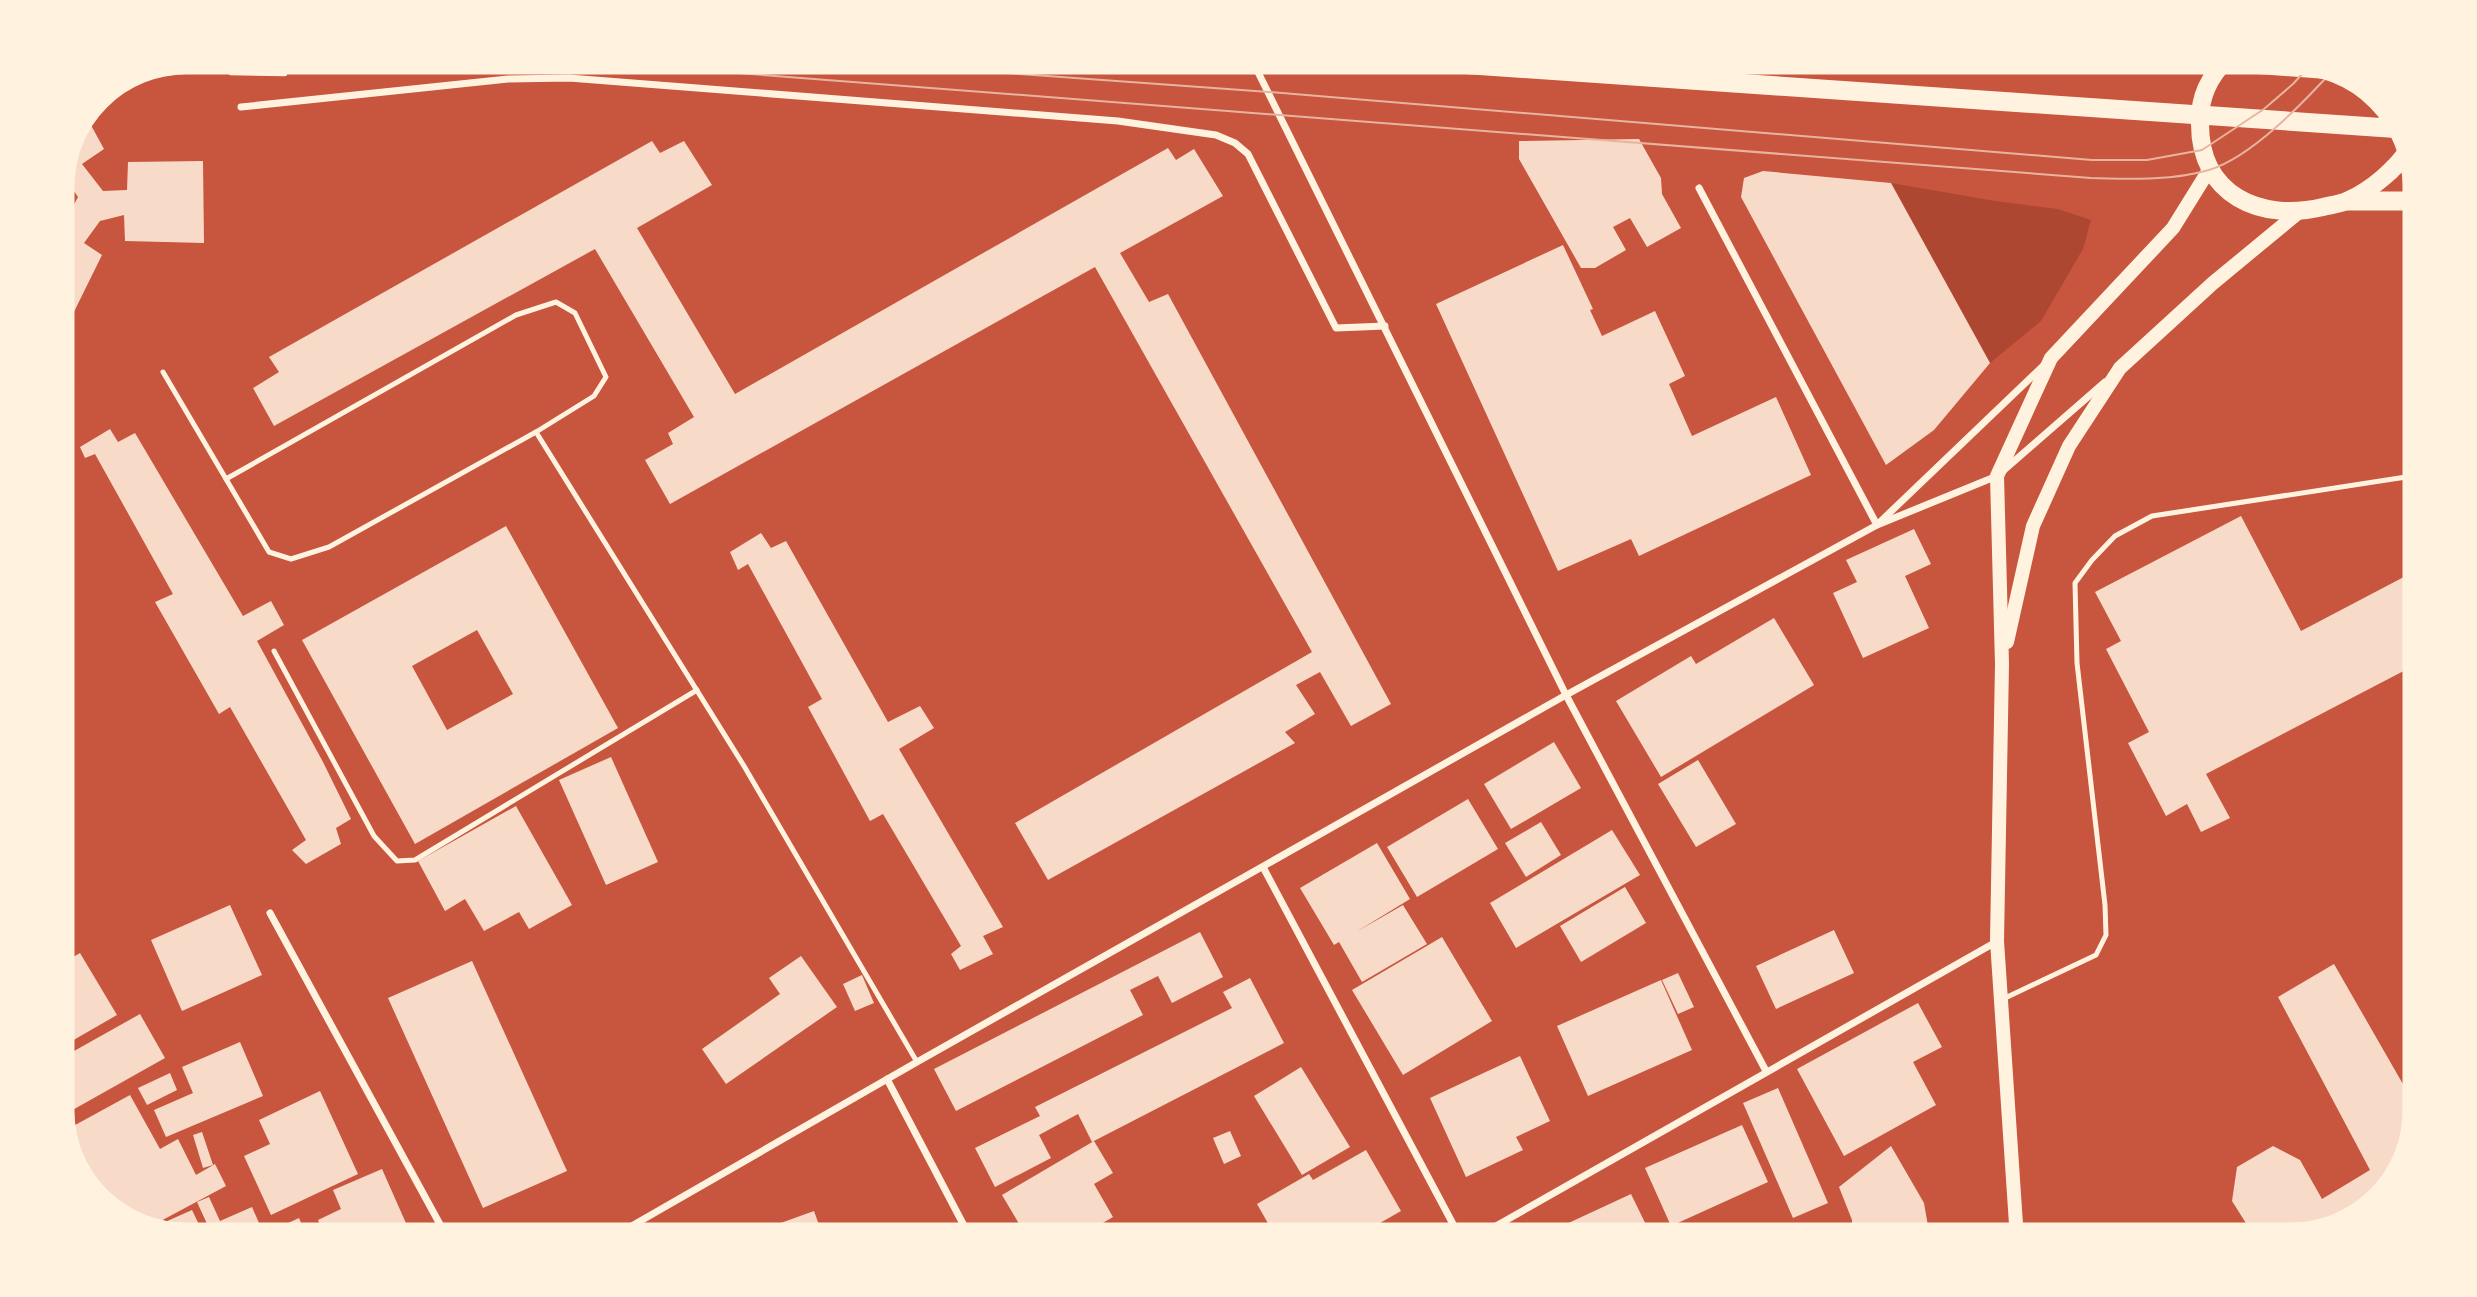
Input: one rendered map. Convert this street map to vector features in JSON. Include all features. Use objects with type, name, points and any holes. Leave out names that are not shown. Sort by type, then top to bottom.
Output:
[{"type":"highway","points":[[1545,70],[2392,128]]},
{"type":"highway","points":[[2348,201],[2407,201]]},
{"type":"main road","points":[[2217,70],[2206,86],[2201,102],[2200,138],[2209,170],[2231,192],[2250,205],[2299,212],[2348,201],[2375,183],[2403,158]]},
{"type":"main road","points":[[2016,1227],[1997,941],[2002,664],[1997,476],[2051,358],[2173,228],[2209,170]]},
{"type":"main road","points":[[2002,664],[2033,526],[2069,446],[2120,369],[2213,283],[2299,212]]},
{"type":"street","points":[[1257,70],[1566,695],[1766,1071]]},
{"type":"street","points":[[241,107],[509,79],[569,78],[1118,121],[1216,135],[1235,143],[1248,155],[1336,328],[1385,326]]},
{"type":"street","points":[[1699,188],[1877,525]]},
{"type":"street","points":[[1877,525],[2051,358]]},
{"type":"street","points":[[630,1227],[1566,695],[1877,525],[1997,476],[2120,369]]},
{"type":"street","points":[[1263,867],[1455,1227]]},
{"type":"street","points":[[270,913],[442,1227]]},
{"type":"street","points":[[1494,1227],[1997,941]]},
{"type":"street","points":[[887,1079],[965,1227]]},
{"type":"lane","points":[[163,372],[226,479],[269,552],[291,559],[329,547],[536,432],[594,396],[606,377],[575,313],[556,302],[516,315],[226,479]]},
{"type":"lane","points":[[536,432],[697,690],[918,1062]]},
{"type":"lane","points":[[2000,1000],[2096,955],[2106,935],[2105,905],[2077,663],[2076,583],[2092,560],[2115,536],[2152,516],[2407,477]]},
{"type":"lane","points":[[274,651],[374,836],[397,862],[415,860],[697,690]]},
{"type":"path","points":[[231,70],[231,73],[296,75]]},
{"type":"shaded area","points":[[1891,183],[2058,209],[2091,220],[2083,249],[2041,321],[1990,363]]},
{"type":"building","points":[[89,121],[104,149],[82,164],[103,191],[127,190],[128,162],[203,161],[204,243],[125,241],[124,215],[100,221],[84,243],[102,255],[70,320],[70,212],[78,197],[70,185],[70,178],[74,156]]},
{"type":"building","points":[[1639,139],[1661,178],[1662,194],[1681,228],[1647,247],[1630,218],[1613,227],[1626,250],[1595,268],[1581,268],[1519,159],[1519,141]]},
{"type":"building","points":[[652,141],[660,153],[684,141],[712,185],[637,228],[735,394],[1168,148],[1176,160],[1194,149],[1223,196],[1120,253],[1149,302],[1168,294],[1391,704],[1351,726],[1320,672],[1296,685],[1315,714],[1285,732],[1295,743],[1048,880],[1015,823],[1312,652],[1095,267],[670,504],[645,460],[673,444],[668,433],[694,417],[595,249],[274,426],[253,388],[279,372],[269,357]]},
{"type":"building","points":[[1763,171],[1891,183],[1990,363],[1934,430],[1886,465],[1741,197],[1744,178]]},
{"type":"building","points":[[1563,245],[1593,309],[1590,310],[1602,336],[1655,311],[1685,376],[1669,384],[1692,436],[1776,397],[1811,475],[1639,556],[1631,539],[1558,571],[1436,304]]},
{"type":"building","points":[[110,429],[118,442],[135,433],[243,616],[271,601],[284,625],[257,641],[351,819],[336,828],[341,844],[306,864],[292,850],[306,840],[230,707],[219,714],[155,602],[173,594],[95,454],[85,458],[80,447]]},
{"type":"building","points":[[2241,516],[2301,631],[2407,575],[2407,669],[2206,774],[2230,818],[2201,832],[2187,804],[2166,816],[2128,743],[2149,732],[2106,649],[2121,641],[2095,592]]},
{"type":"building","points":[[506,526],[618,728],[415,844],[302,640]],"holes":[[[477,630],[513,694],[447,730],[412,666]]]},
{"type":"building","points":[[1914,529],[1931,564],[1905,576],[1929,628],[1863,658],[1833,593],[1857,582],[1846,560]]},
{"type":"building","points":[[761,533],[771,548],[786,541],[888,722],[920,706],[934,728],[899,749],[1003,927],[983,936],[993,954],[960,970],[951,954],[961,946],[883,814],[870,821],[808,707],[822,699],[748,564],[738,570],[730,552]]},
{"type":"building","points":[[1774,618],[1814,685],[1661,777],[1616,701],[1691,656],[1696,664]]},
{"type":"building","points":[[1554,742],[1581,788],[1511,829],[1484,784]]},
{"type":"building","points":[[611,757],[658,862],[606,885],[559,780]]},
{"type":"building","points":[[1698,760],[1736,824],[1696,847],[1658,784]]},
{"type":"building","points":[[1468,799],[1498,849],[1417,897],[1387,847]]},
{"type":"building","points":[[516,806],[572,905],[529,929],[519,912],[484,931],[465,899],[445,911],[418,861]]},
{"type":"building","points":[[1541,822],[1561,855],[1526,877],[1505,843]]},
{"type":"building","points":[[1612,830],[1640,875],[1516,948],[1490,903]]},
{"type":"building","points":[[1377,843],[1410,899],[1356,932],[1403,905],[1427,944],[1362,982],[1339,942],[1334,945],[1300,888]]},
{"type":"building","points":[[1625,887],[1646,923],[1581,962],[1560,926]]},
{"type":"building","points":[[230,905],[262,975],[182,1011],[151,940]]},
{"type":"building","points":[[1834,930],[1854,973],[1776,1009],[1756,966]]},
{"type":"building","points":[[1200,932],[1223,977],[1172,1003],[1158,976],[1130,990],[1143,1015],[956,1111],[934,1069]]},
{"type":"building","points":[[1442,937],[1492,1021],[1403,1075],[1352,990]]},
{"type":"building","points":[[80,953],[117,1015],[70,1042],[70,959]]},
{"type":"building","points":[[801,956],[837,1007],[726,1084],[702,1049],[780,994],[769,978]]},
{"type":"building","points":[[472,961],[567,1171],[483,1208],[388,998]]},
{"type":"building","points":[[2334,964],[2407,1091],[2406,1126],[2403,1141],[2388,1176],[2362,1203],[2321,1223],[2291,1227],[2248,1227],[2232,1201],[2237,1167],[2273,1146],[2300,1160],[2322,1199],[2370,1170],[2278,997]]},
{"type":"building","points":[[1678,973],[1694,1007],[1678,1014],[1662,980]]},
{"type":"building","points":[[862,975],[874,1003],[855,1011],[843,984]]},
{"type":"building","points":[[1250,978],[1284,1043],[1092,1142],[1078,1114],[1039,1135],[1051,1158],[995,1187],[975,1148],[1040,1116],[1035,1107],[1232,1008],[1223,992]]},
{"type":"building","points":[[1661,980],[1692,1050],[1588,1096],[1557,1026]]},
{"type":"building","points":[[1918,1003],[1942,1047],[1913,1062],[1936,1105],[1844,1156],[1797,1069]]},
{"type":"building","points":[[140,1014],[165,1058],[70,1111],[70,1053]]},
{"type":"building","points":[[240,1042],[263,1096],[166,1137],[154,1110],[193,1093],[182,1067]]},
{"type":"building","points":[[1520,1056],[1550,1121],[1516,1137],[1523,1150],[1466,1177],[1430,1098]]},
{"type":"building","points":[[1301,1067],[1350,1147],[1302,1175],[1254,1096]]},
{"type":"building","points":[[170,1073],[177,1090],[147,1105],[138,1088]]},
{"type":"building","points":[[1778,1088],[1828,1203],[1793,1218],[1743,1103]]},
{"type":"building","points":[[320,1091],[358,1174],[271,1215],[244,1156],[270,1144],[259,1120]]},
{"type":"building","points":[[130,1095],[160,1149],[178,1139],[196,1175],[215,1164],[226,1186],[156,1223],[121,1208],[99,1188],[78,1152],[71,1127]]},
{"type":"building","points":[[1742,1125],[1768,1182],[1671,1226],[1645,1168]]},
{"type":"building","points":[[1230,1131],[1241,1156],[1224,1164],[1213,1138]]},
{"type":"building","points":[[202,1132],[213,1165],[203,1168],[193,1135]]},
{"type":"building","points":[[1094,1141],[1113,1173],[1094,1184],[1113,1217],[1096,1227],[1021,1227],[1002,1195]]},
{"type":"building","points":[[1891,1146],[1924,1203],[1928,1227],[1852,1227],[1852,1220],[1839,1187]]},
{"type":"building","points":[[1366,1150],[1401,1211],[1373,1227],[1270,1227],[1257,1204],[1309,1174],[1313,1180]]},
{"type":"building","points":[[382,1169],[408,1227],[321,1227],[318,1220],[341,1209],[333,1190]]},
{"type":"building","points":[[1631,1194],[1647,1227],[1560,1227]]},
{"type":"building","points":[[209,1197],[220,1221],[252,1207],[261,1227],[208,1227],[197,1202]]},
{"type":"building","points":[[192,1210],[200,1227],[171,1226],[161,1224]]},
{"type":"building","points":[[814,1211],[820,1227],[769,1227]]},
{"type":"building","points":[[299,1218],[303,1227],[279,1227]]},
{"type":"tram line","points":[[699,70],[2091,178],[2135,179],[2195,174],[2226,163],[2260,141],[2328,76]]},
{"type":"tram line","points":[[965,70],[1269,92],[2092,160],[2147,160],[2202,150],[2264,109],[2305,71]]}]
